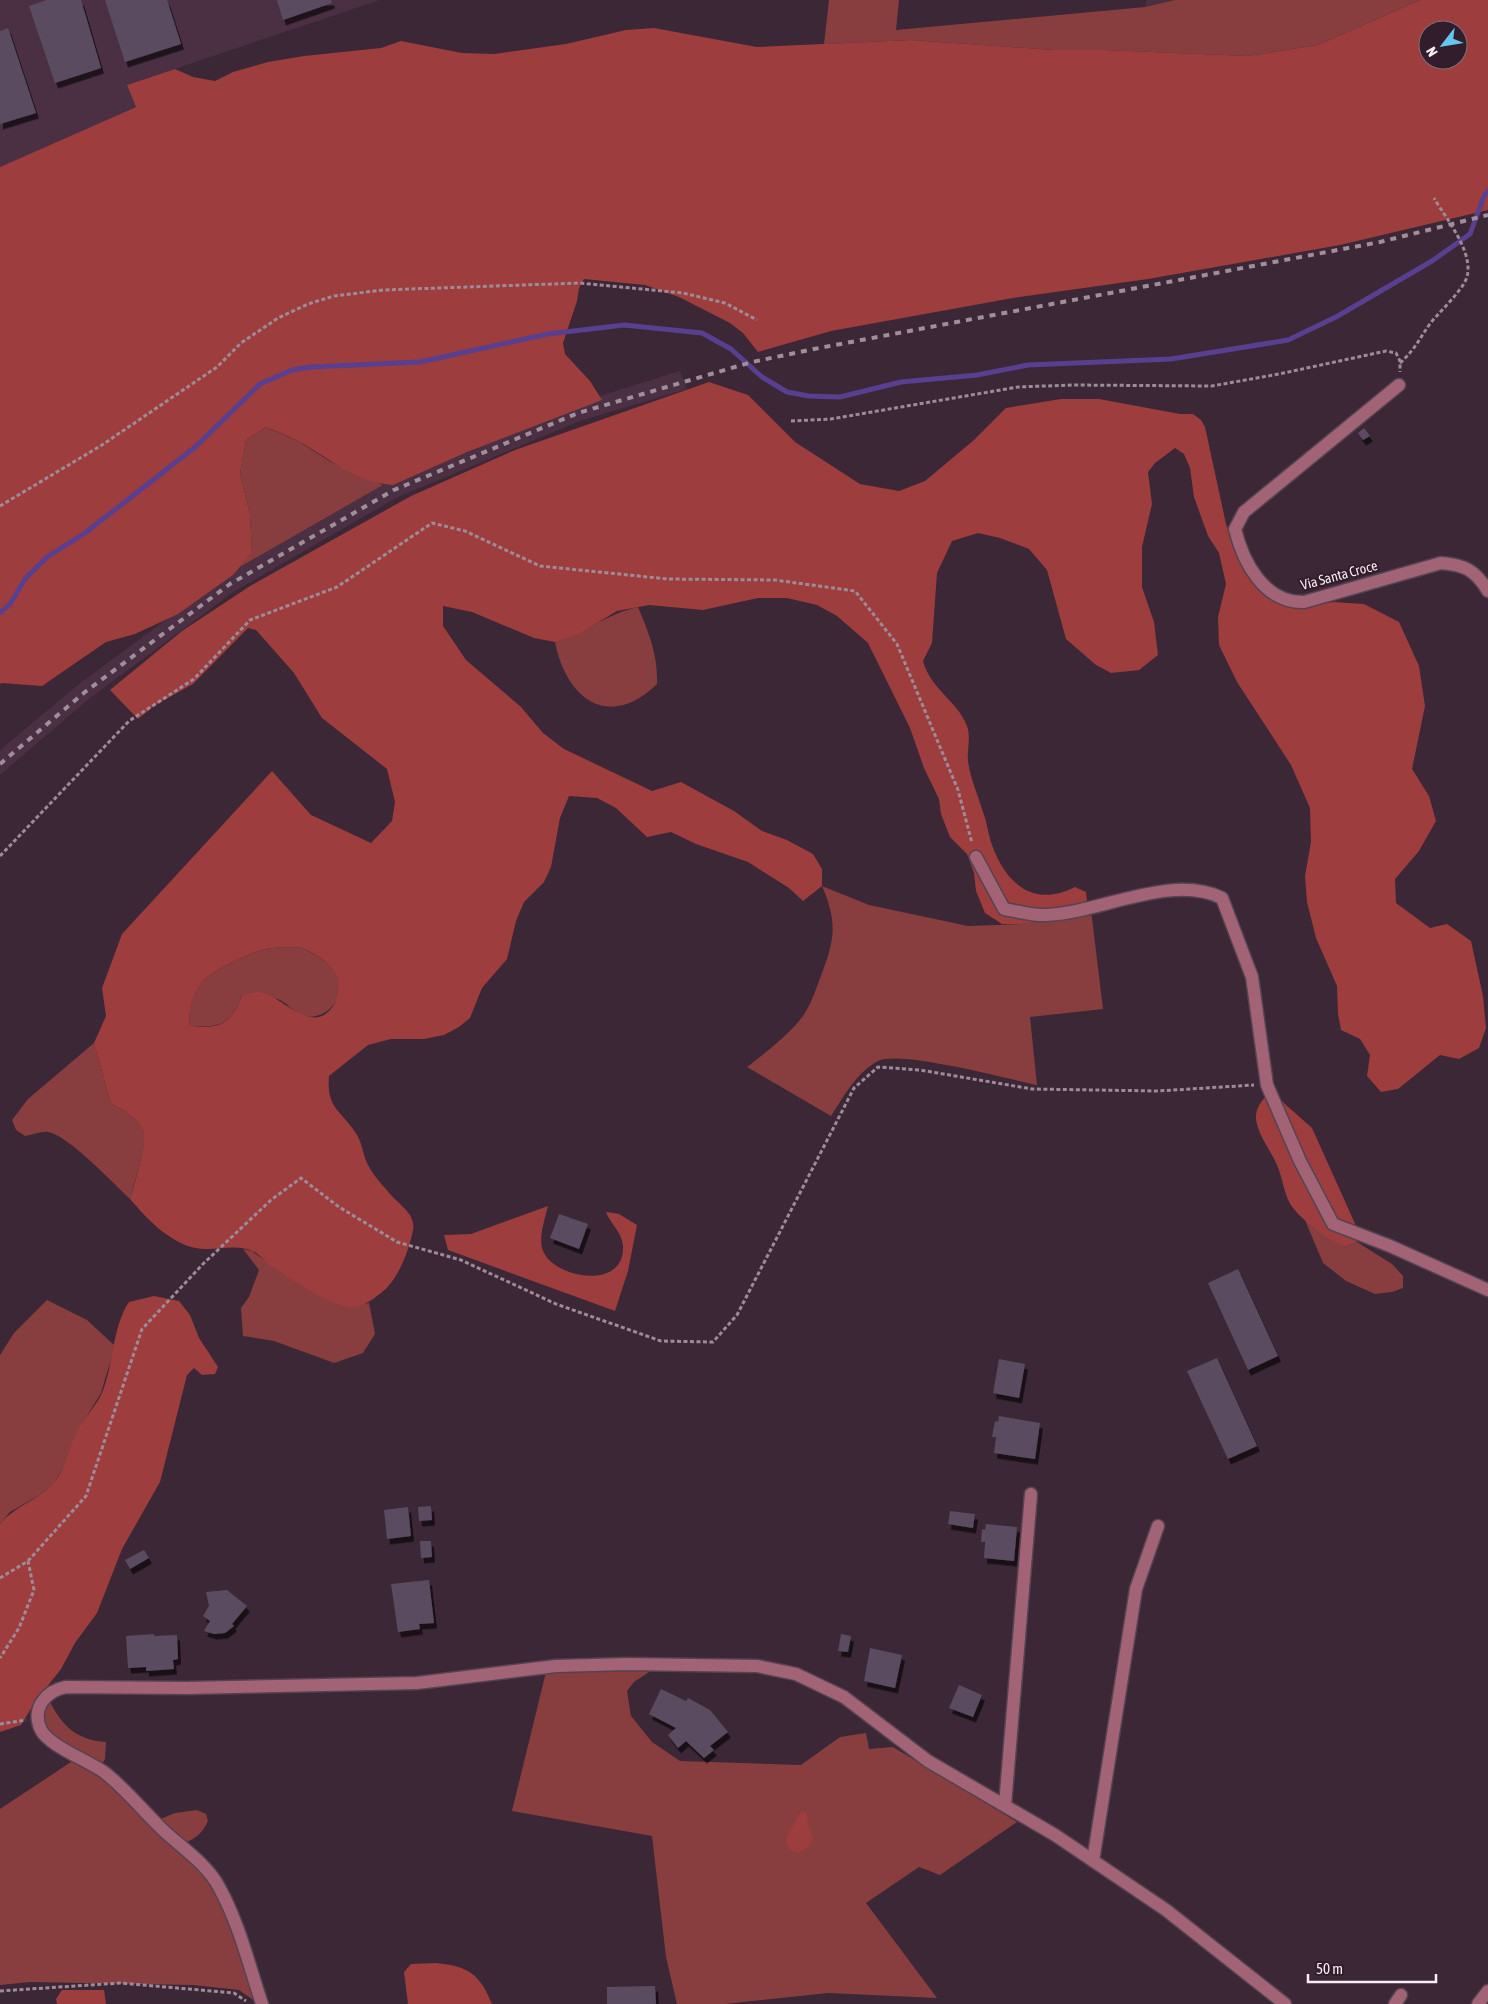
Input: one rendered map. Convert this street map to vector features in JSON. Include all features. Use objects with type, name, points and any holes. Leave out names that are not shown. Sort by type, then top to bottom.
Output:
[{"type":"street","name":"Via Santa Croce","points":[[1399,385],[1244,512],[1234,529],[1240,549],[1258,577],[1275,596],[1290,602],[1304,602],[1441,563],[1461,564],[1474,573],[1488,591]]},
{"type":"street","points":[[976,857],[1004,909],[1045,915],[1168,891],[1196,890],[1222,898],[1252,977],[1267,1084],[1300,1161],[1333,1224],[1390,1246],[1488,1290]]},
{"type":"street","points":[[1005,1805],[1031,1494]]},
{"type":"street","points":[[1093,1861],[1136,1589],[1158,1526]]},
{"type":"street","points":[[262,2004],[233,1917],[218,1885],[202,1866],[104,1772],[64,1749],[42,1733],[36,1718],[41,1701],[55,1690],[66,1687],[194,1688],[402,1684],[556,1666],[628,1664],[757,1666],[796,1674],[844,1697],[928,1761],[1055,1835],[1166,1910],[1285,2004]]},
{"type":"street","points":[[1478,2004],[1488,1991]]},
{"type":"path","points":[[1400,363],[1414,351],[1429,326],[1464,284],[1468,272],[1467,259],[1462,244],[1434,198]]},
{"type":"path","points":[[0,506],[102,446],[217,366],[241,343],[278,318],[308,304],[334,296],[382,290],[580,283],[684,293],[725,303],[757,320]]},
{"type":"path","points":[[791,421],[831,419],[1018,387],[1072,385],[1212,386],[1279,374],[1386,350],[1396,353],[1400,363],[1399,385]]},
{"type":"path","points":[[0,856],[129,721],[194,680],[250,620],[337,587],[432,524],[465,531],[540,566],[668,579],[775,580],[855,591],[898,644],[958,790],[976,857]]},
{"type":"path","points":[[0,1578],[28,1561],[86,1496],[142,1329],[203,1264],[271,1200],[301,1178],[339,1207],[397,1242],[460,1260],[556,1304],[661,1341],[713,1342],[737,1315],[854,1088],[878,1067],[920,1070],[1032,1089],[1158,1091],[1267,1084]]},
{"type":"path","points":[[0,1658],[19,1628],[34,1590],[28,1561]]},
{"type":"path","points":[[0,1724],[36,1718]]},
{"type":"path","points":[[0,1991],[120,1983],[234,1992],[251,2004]]},
{"type":"shaded area","points":[[0,0],[380,0],[127,85],[136,107],[0,167]]},
{"type":"shaded area","points":[[829,0],[899,0],[896,30],[1145,7],[1175,0],[1420,0],[1318,45],[1248,56],[1104,50],[1054,50],[911,40],[824,44]]},
{"type":"shaded area","points":[[1146,0],[1175,0],[1145,7]]},
{"type":"shaded area","points":[[1420,0],[1488,0],[1488,210],[1340,245],[1148,279],[1013,298],[831,331],[758,352],[743,333],[730,323],[679,297],[645,285],[584,279],[579,288],[577,301],[563,343],[565,354],[590,381],[602,400],[467,452],[393,485],[367,480],[355,475],[298,441],[266,427],[246,440],[240,474],[250,514],[252,553],[233,575],[178,614],[135,634],[106,642],[42,686],[0,684],[0,167],[136,107],[127,85],[175,69],[193,77],[215,81],[233,72],[268,62],[304,56],[381,48],[401,41],[462,53],[494,54],[566,44],[626,30],[654,28],[757,47],[911,40],[1054,50],[1104,50],[1248,56],[1318,45]]},
{"type":"shaded area","points":[[680,371],[687,389],[580,421],[398,497],[235,591],[90,698],[0,775],[0,751],[6,745],[79,684],[225,576],[390,481],[574,404]]},
{"type":"shaded area","points":[[709,382],[748,395],[795,442],[860,484],[899,491],[925,481],[974,440],[1006,408],[1061,399],[1099,399],[1180,414],[1193,414],[1201,420],[1205,427],[1226,524],[1237,554],[1252,580],[1306,606],[1334,602],[1364,604],[1399,622],[1419,666],[1425,706],[1412,769],[1429,796],[1436,821],[1419,851],[1395,879],[1396,903],[1430,928],[1447,924],[1471,941],[1483,996],[1486,1028],[1479,1048],[1459,1059],[1440,1055],[1398,1089],[1381,1092],[1367,1076],[1370,1055],[1360,1039],[1341,1030],[1338,1014],[1337,986],[1316,938],[1307,902],[1305,876],[1311,842],[1310,808],[1291,765],[1237,682],[1219,645],[1218,617],[1226,584],[1219,553],[1208,536],[1194,497],[1190,468],[1184,454],[1175,448],[1155,463],[1148,472],[1152,504],[1142,547],[1142,587],[1154,622],[1158,655],[1139,670],[1111,673],[1096,665],[1066,639],[1047,570],[1029,549],[1000,538],[978,533],[952,541],[937,573],[932,643],[923,661],[932,680],[957,709],[967,726],[970,774],[998,859],[1005,871],[1023,889],[1047,895],[1060,893],[1075,887],[1086,892],[1087,900],[1081,911],[1066,917],[1022,924],[1002,924],[985,913],[976,891],[974,873],[967,854],[950,837],[941,814],[939,799],[924,768],[910,728],[868,643],[837,616],[817,605],[787,598],[758,598],[703,610],[649,605],[617,611],[577,635],[555,642],[534,638],[472,612],[443,606],[443,626],[466,660],[521,707],[543,733],[564,749],[652,791],[681,782],[734,811],[762,831],[787,840],[813,854],[822,869],[822,886],[803,901],[789,888],[748,862],[696,844],[671,832],[647,837],[616,808],[597,798],[569,796],[560,818],[551,867],[544,882],[524,902],[516,921],[507,959],[482,988],[470,1018],[459,1027],[444,1035],[424,1039],[391,1039],[368,1045],[329,1076],[330,1096],[333,1103],[357,1135],[369,1167],[382,1185],[407,1211],[412,1220],[413,1230],[409,1247],[393,1281],[381,1293],[363,1304],[355,1307],[342,1306],[308,1290],[252,1251],[240,1248],[203,1249],[192,1247],[171,1238],[153,1224],[130,1199],[140,1163],[144,1134],[136,1120],[111,1104],[94,1043],[106,1016],[102,988],[122,934],[272,771],[311,815],[371,843],[392,821],[395,802],[387,769],[322,718],[294,673],[256,630],[248,628],[193,684],[155,705],[138,719],[110,690],[182,631],[250,586],[411,496],[515,450]],"holes":[[[300,947],[327,963],[337,978],[339,990],[337,999],[330,1010],[321,1016],[303,1015],[275,998],[255,992],[242,996],[238,1006],[223,1023],[209,1027],[190,1026],[191,1007],[195,994],[201,983],[211,974],[237,960],[265,949]]]},
{"type":"shaded area","points":[[266,427],[298,441],[331,462],[383,485],[240,567],[252,552],[250,514],[240,474],[246,440]]},
{"type":"shaded area","points":[[638,607],[652,645],[656,664],[657,684],[639,698],[622,705],[607,706],[592,702],[579,693],[569,679],[555,642],[616,614]]},
{"type":"shaded area","points":[[822,886],[869,905],[968,926],[1022,924],[1091,910],[1103,1009],[1030,1017],[1037,1085],[930,1062],[890,1059],[878,1061],[863,1072],[851,1085],[831,1116],[747,1067],[791,1030],[803,1016],[812,999],[828,955],[833,934],[831,912]]},
{"type":"shaded area","points":[[300,947],[328,964],[339,981],[339,996],[335,1003],[324,1013],[309,1017],[299,1014],[280,1000],[266,997],[242,996],[238,1006],[223,1023],[209,1026],[190,1026],[189,1014],[194,994],[201,983],[211,974],[237,960],[265,949]]},
{"type":"shaded area","points":[[94,1043],[111,1104],[125,1111],[138,1121],[143,1130],[144,1145],[130,1199],[79,1151],[57,1135],[48,1132],[25,1136],[16,1130],[12,1120],[28,1099]]},
{"type":"shaded area","points":[[1266,1096],[1276,1096],[1312,1128],[1357,1228],[1357,1242],[1345,1247],[1332,1240],[1304,1219],[1290,1204],[1277,1165],[1257,1126],[1256,1113]]},
{"type":"shaded area","points":[[548,1206],[541,1243],[547,1258],[557,1266],[585,1276],[599,1275],[611,1271],[620,1262],[623,1244],[606,1212],[619,1214],[637,1225],[628,1271],[615,1311],[448,1250],[444,1235],[471,1234]]},
{"type":"shaded area","points":[[1305,1220],[1345,1247],[1357,1242],[1392,1264],[1403,1276],[1403,1288],[1392,1292],[1375,1294],[1346,1281],[1323,1263]]},
{"type":"shaded area","points":[[243,1249],[252,1251],[350,1307],[369,1303],[375,1334],[363,1353],[334,1363],[274,1341],[243,1336],[241,1308],[249,1297],[259,1270]]},
{"type":"shaded area","points":[[154,1296],[179,1301],[190,1315],[199,1338],[218,1367],[215,1374],[202,1375],[194,1368],[187,1375],[160,1482],[122,1549],[97,1613],[75,1643],[61,1669],[35,1702],[21,1725],[0,1732],[0,1524],[12,1513],[45,1491],[56,1480],[77,1431],[102,1393],[123,1312],[129,1302]]},
{"type":"shaded area","points":[[47,1300],[87,1320],[115,1346],[101,1393],[77,1432],[66,1463],[53,1485],[10,1512],[0,1524],[0,1355],[14,1333]]},
{"type":"shaded area","points":[[652,1670],[634,1682],[627,1691],[631,1716],[652,1742],[680,1761],[801,1765],[840,1737],[866,1733],[869,1749],[893,1747],[1017,1822],[940,1875],[919,1867],[866,1903],[937,1998],[828,1993],[725,2004],[677,2004],[666,1957],[652,1836],[512,1811],[546,1672]]},
{"type":"shaded area","points":[[50,1702],[60,1719],[72,1731],[96,1741],[106,1742],[105,1759],[101,1766],[65,1746],[50,1732],[42,1714]]},
{"type":"shaded area","points":[[74,1760],[105,1780],[203,1873],[219,1898],[256,2002],[239,1990],[193,1985],[30,1982],[0,1985],[0,1809]]},
{"type":"shaded area","points":[[197,1810],[206,1814],[208,1821],[198,1836],[182,1844],[156,1821],[175,1813]]},
{"type":"shaded area","points":[[804,1811],[807,1813],[808,1825],[813,1839],[806,1849],[797,1852],[790,1849],[786,1838],[800,1813]]},
{"type":"shaded area","points":[[436,1963],[457,1966],[472,1973],[483,1985],[492,2004],[408,2004],[404,1972],[411,1964]]},
{"type":"shaded area","points":[[62,1990],[104,1990],[106,2004],[57,2004],[56,1999]]},
{"type":"building","points":[[47,0],[81,0],[101,68],[55,83],[29,6]]},
{"type":"building","points":[[105,0],[167,0],[181,44],[125,62]]},
{"type":"building","points":[[277,0],[331,0],[332,3],[283,20]]},
{"type":"building","points":[[8,28],[36,113],[0,124],[0,31]]},
{"type":"building","points":[[1364,428],[1370,436],[1363,440],[1358,433]]},
{"type":"building","points":[[559,1214],[588,1224],[579,1249],[550,1238]]},
{"type":"building","points":[[1238,1269],[1278,1356],[1248,1370],[1208,1283]]},
{"type":"building","points":[[1217,1358],[1257,1446],[1228,1459],[1187,1371]]},
{"type":"building","points":[[999,1359],[1025,1364],[1019,1398],[993,1393]]},
{"type":"building","points":[[999,1416],[1040,1423],[1035,1459],[994,1453],[996,1437],[992,1437],[995,1421],[998,1422]]},
{"type":"building","points":[[431,1506],[432,1520],[419,1521],[418,1507]]},
{"type":"building","points":[[408,1507],[411,1536],[387,1539],[384,1510]]},
{"type":"building","points":[[950,1511],[975,1514],[973,1528],[948,1524]]},
{"type":"building","points":[[986,1524],[1017,1527],[1014,1561],[984,1558],[985,1542],[981,1542],[982,1529],[985,1530]]},
{"type":"building","points":[[420,1541],[431,1541],[432,1557],[421,1558]]},
{"type":"building","points":[[144,1550],[149,1558],[130,1569],[125,1560]]},
{"type":"building","points":[[429,1580],[434,1623],[419,1624],[420,1629],[398,1632],[391,1584]]},
{"type":"building","points":[[227,1590],[247,1606],[232,1624],[234,1626],[225,1633],[214,1634],[204,1631],[210,1621],[203,1616],[209,1606],[206,1592]]},
{"type":"building","points":[[154,1634],[154,1636],[177,1635],[178,1659],[173,1660],[174,1669],[146,1671],[146,1667],[128,1668],[126,1636]]},
{"type":"building","points":[[841,1634],[851,1636],[848,1652],[838,1651]]},
{"type":"building","points":[[870,1648],[902,1655],[895,1688],[864,1681]]},
{"type":"building","points":[[959,1685],[982,1695],[973,1717],[949,1708]]},
{"type":"building","points":[[661,1689],[686,1701],[688,1698],[710,1710],[728,1732],[710,1746],[714,1750],[704,1758],[686,1741],[678,1748],[668,1735],[676,1728],[649,1714]]},
{"type":"building","points":[[655,1986],[656,2004],[607,2004],[607,1987]]},
{"type":"waterway","points":[[0,613],[10,604],[25,579],[47,557],[85,533],[194,448],[260,384],[292,370],[311,367],[420,362],[548,334],[624,325],[702,333],[731,349],[762,377],[787,392],[809,396],[840,397],[901,382],[977,375],[1028,365],[1171,359],[1288,340],[1336,317],[1432,261],[1470,234],[1484,196],[1488,191]]},
{"type":"railway","points":[[0,764],[85,692],[230,584],[394,490],[578,413],[752,362],[1380,242],[1488,215]]}]
